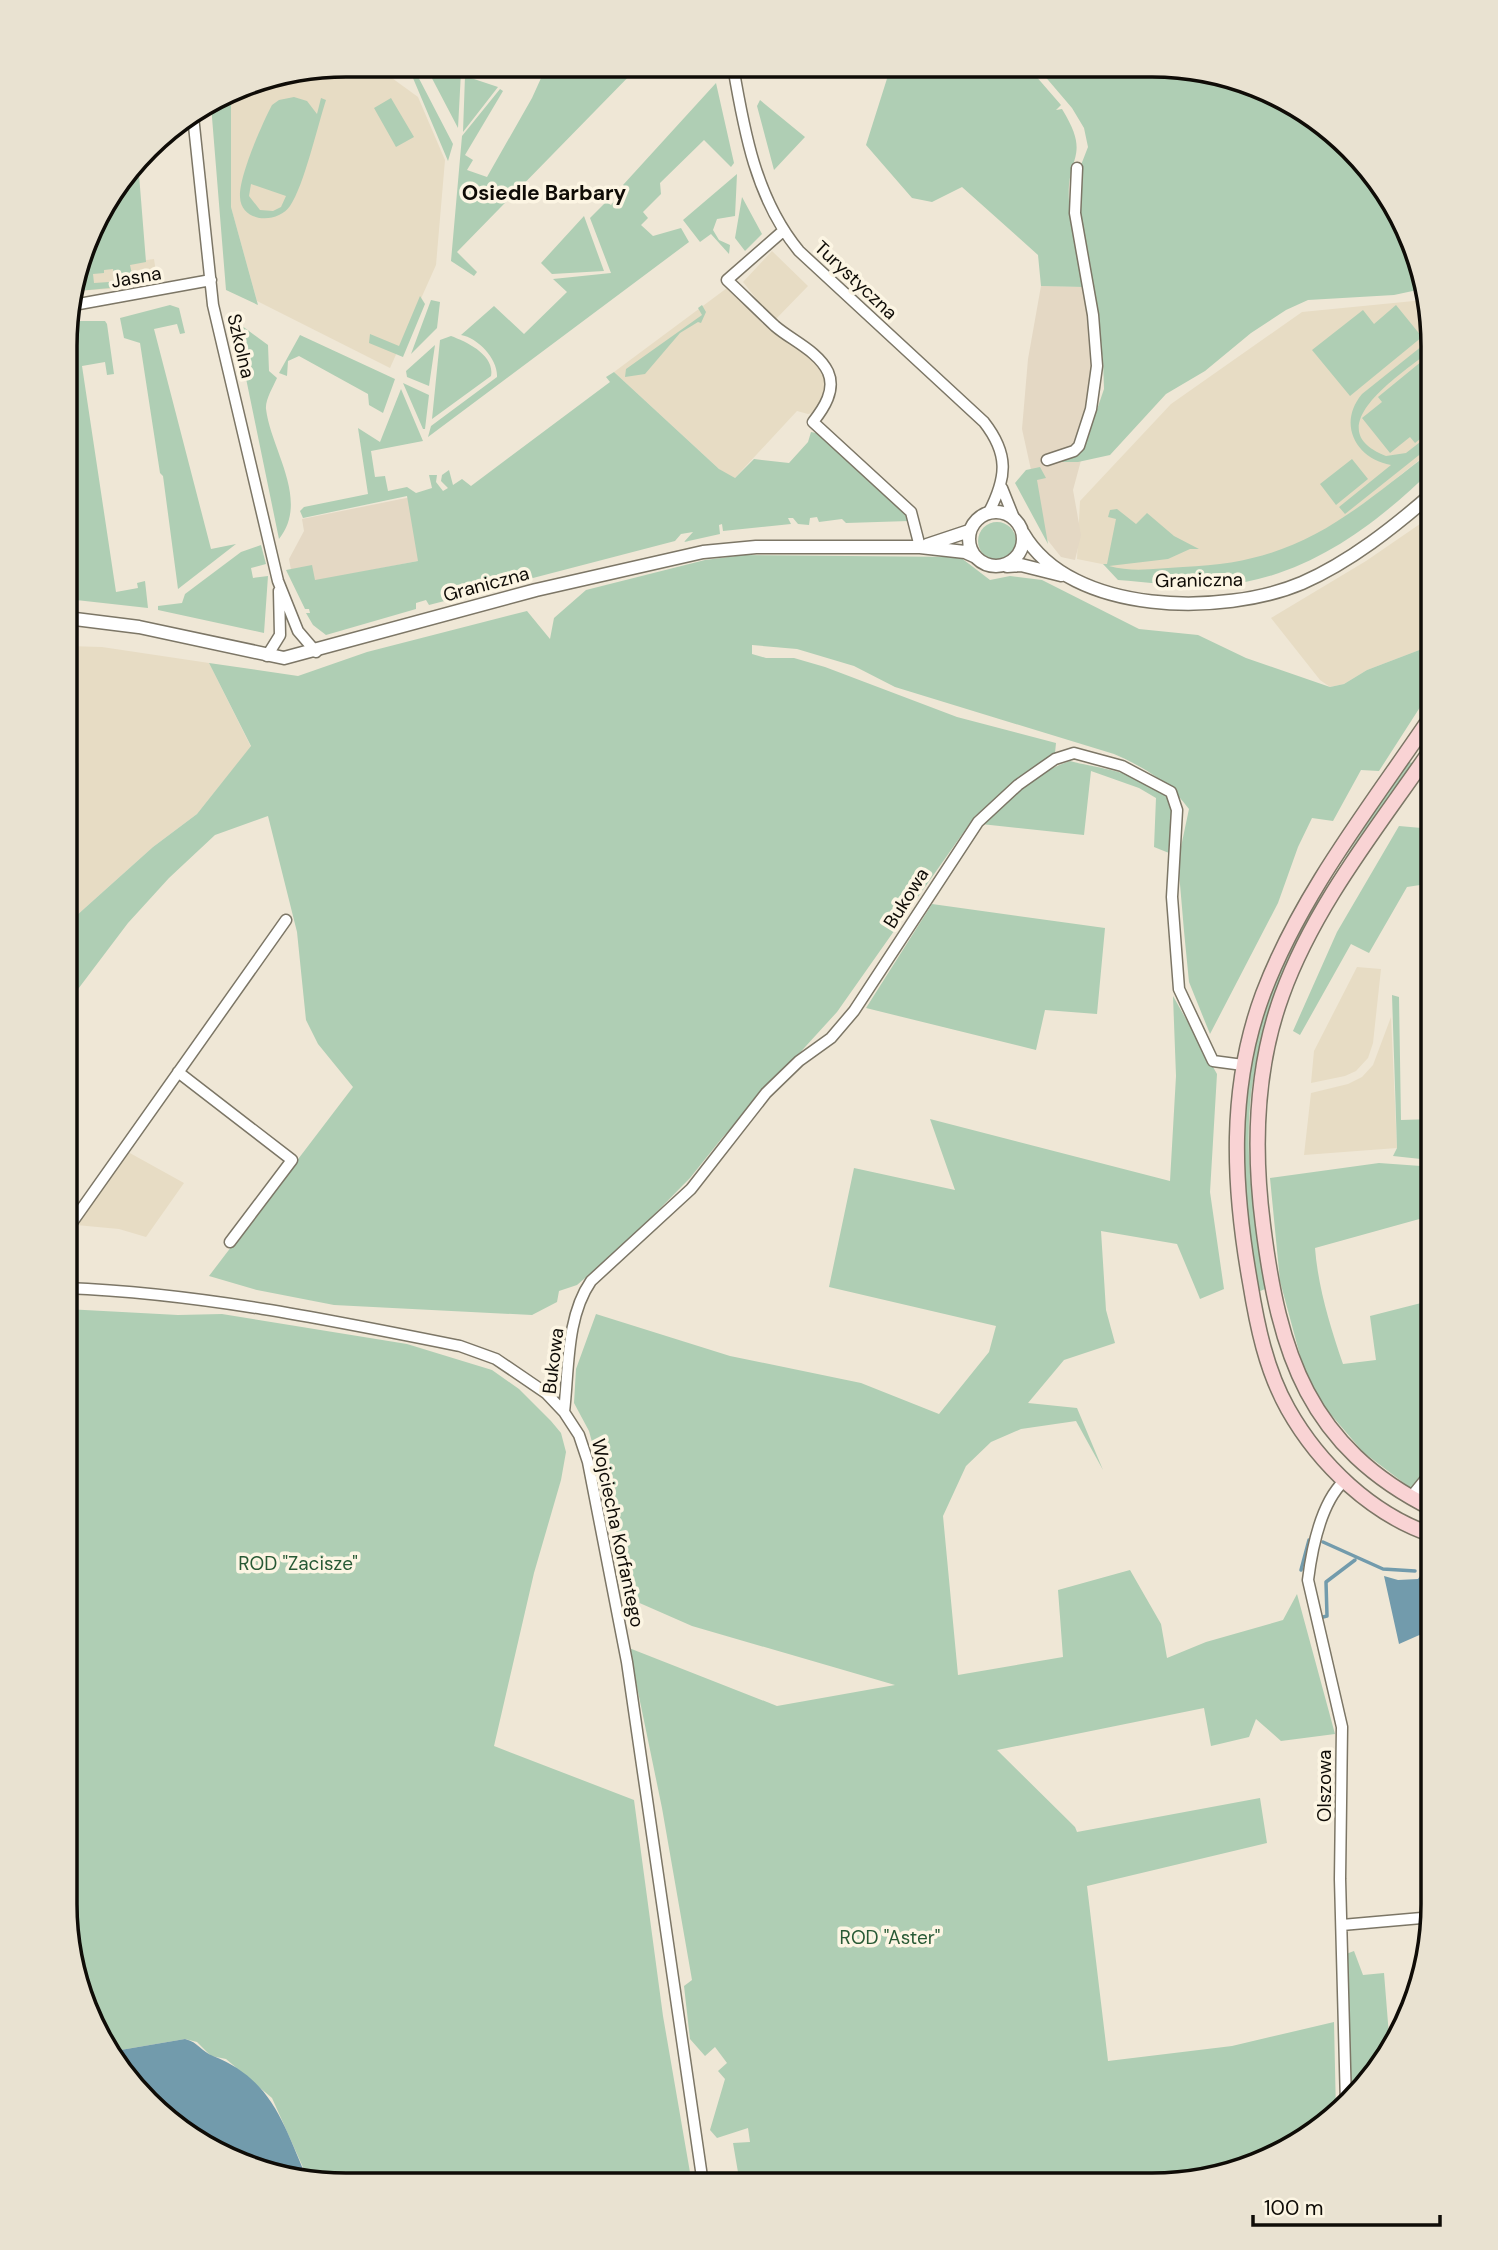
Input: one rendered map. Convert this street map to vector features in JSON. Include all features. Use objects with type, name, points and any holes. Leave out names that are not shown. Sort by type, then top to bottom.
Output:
[{"type":"main road","points":[[1421,731],[1321,880],[1286,944],[1263,993],[1243,1065],[1236,1121],[1237,1175],[1256,1316],[1266,1354],[1287,1408],[1311,1444],[1344,1481],[1388,1514],[1421,1529]]},
{"type":"main road","points":[[1421,765],[1325,907],[1283,992],[1268,1043],[1260,1090],[1257,1169],[1275,1308],[1296,1372],[1319,1413],[1348,1447],[1377,1475],[1421,1502]]},
{"type":"street","name":"Turystyczna","points":[[735,77],[743,124],[763,190],[783,231],[799,251],[984,422],[999,444],[1004,469],[1002,488],[1014,518]]},
{"type":"street","name":"Szkolna","points":[[194,124],[214,305],[278,582],[298,631],[316,652]]},
{"type":"street","points":[[1047,460],[1074,451],[1079,446],[1091,409],[1097,366],[1093,315],[1075,213],[1077,169]]},
{"type":"street","points":[[783,231],[727,280],[775,326],[808,350],[828,372],[831,389],[823,409],[813,422],[911,512],[919,547]]},
{"type":"street","name":"Jasna","points":[[80,304],[211,280]]},
{"type":"street","points":[[989,512],[998,511],[1014,518],[1023,533],[1021,551],[1016,558],[1000,566],[991,566],[975,557],[971,550],[970,531],[973,523],[989,512],[1002,488]]},
{"type":"street","name":"Graniczna","points":[[1000,566],[1021,565],[1063,576],[1112,595],[1140,599],[1243,601],[1304,582],[1392,528],[1421,503]]},
{"type":"street","name":"Graniczna","points":[[919,547],[970,531]]},
{"type":"street","name":"Graniczna","points":[[1023,533],[1031,548],[1063,576]]},
{"type":"street","name":"Graniczna","points":[[77,619],[139,627],[284,658],[316,652],[536,590],[703,552],[756,547],[919,547],[965,552],[975,557]]},
{"type":"street","name":"Szkolna","points":[[267,656],[280,635],[278,582]]},
{"type":"street","name":"Bukowa","points":[[564,1412],[573,1331],[581,1294],[591,1281],[691,1189],[766,1093],[799,1061],[831,1038],[854,1011],[978,822],[1018,785],[1055,759],[1074,753],[1101,758],[1144,775],[1171,792],[1177,810],[1172,897],[1179,989],[1213,1061],[1243,1065]]},
{"type":"street","points":[[77,1215],[286,920]]},
{"type":"street","points":[[178,1072],[292,1160],[230,1242]]},
{"type":"street","name":"Wojciecha Korfantego","points":[[77,1289],[131,1291],[187,1298],[460,1346],[496,1359],[523,1375],[564,1412],[579,1435],[603,1527],[626,1662],[701,2173]]},
{"type":"street","name":"Olszowa","points":[[1344,1481],[1330,1494],[1311,1556],[1308,1580],[1342,1727],[1346,2090]]},
{"type":"street","points":[[1411,1497],[1421,1485]]},
{"type":"street","points":[[1342,1925],[1420,1918]]},
{"type":"shaded area","points":[[346,77],[390,77],[418,97],[445,160],[436,265],[390,368],[257,301],[229,200],[228,104],[259,91],[293,82]]},
{"type":"shaded area","points":[[772,251],[808,286],[774,321],[743,282]]},
{"type":"shaded area","points":[[154,259],[157,279],[111,289],[83,290],[88,268]]},
{"type":"shaded area","points":[[1041,286],[1092,287],[1098,320],[1099,394],[1073,490],[1081,535],[1075,560],[1061,557],[1046,538],[1022,429],[1028,359]]},
{"type":"shaded area","points":[[727,288],[765,326],[803,350],[821,369],[828,385],[823,403],[816,412],[808,414],[797,411],[732,481],[614,372]]},
{"type":"shaded area","points":[[1417,301],[1421,346],[1421,459],[1331,527],[1294,547],[1254,560],[1214,567],[1119,571],[1107,565],[1077,559],[1080,501],[1171,404],[1302,312]]},
{"type":"shaded area","points":[[411,497],[423,560],[315,581],[291,570],[289,559],[304,531],[302,519]]},
{"type":"shaded area","points":[[1421,523],[1421,649],[1367,670],[1344,684],[1330,687],[1320,680],[1271,618],[1366,561]]},
{"type":"shaded area","points":[[77,646],[102,647],[209,663],[251,747],[197,814],[153,847],[77,915]]},
{"type":"shaded area","points":[[1357,967],[1381,969],[1373,1043],[1368,1058],[1356,1071],[1345,1076],[1311,1083],[1314,1051]]},
{"type":"shaded area","points":[[1391,1017],[1397,1148],[1304,1155],[1311,1093],[1348,1084],[1362,1077],[1373,1065]]},
{"type":"shaded area","points":[[128,1152],[184,1183],[146,1237],[119,1229],[77,1224]]},
{"type":"green space","points":[[413,77],[418,77],[453,144],[448,161]]},
{"type":"green space","points":[[431,77],[461,77],[458,128]]},
{"type":"green space","points":[[465,77],[498,87],[463,132]]},
{"type":"green space","points":[[542,77],[628,77],[457,252],[477,272],[474,276],[451,261],[462,136],[500,89],[503,91],[465,155],[473,160],[467,170],[487,177]]},
{"type":"green space","points":[[888,77],[1037,77],[1061,105],[1056,110],[1062,109],[1075,137],[1077,147],[1069,186],[1069,201],[1084,287],[1041,286],[1038,255],[962,187],[932,202],[912,198],[866,145]]},
{"type":"green space","points":[[1046,77],[1187,79],[1239,91],[1287,113],[1302,122],[1342,156],[1376,196],[1401,243],[1415,290],[1394,295],[1308,300],[1286,310],[1251,333],[1205,371],[1166,394],[1110,455],[1078,462],[1058,462],[1091,427],[1104,389],[1103,360],[1077,209],[1081,165],[1088,147],[1084,128],[1072,108]]},
{"type":"green space","points":[[716,83],[734,163],[731,167],[704,140],[660,183],[661,194],[643,212],[648,218],[641,225],[653,236],[681,228],[689,242],[428,437],[431,426],[497,377],[494,363],[486,350],[474,340],[461,335],[494,306],[524,334],[567,292],[553,279],[611,273],[590,218],[606,202],[611,205],[626,189],[623,185]]},
{"type":"green space","points":[[294,97],[307,101],[317,114],[321,98],[326,100],[295,197],[284,212],[277,216],[261,218],[253,216],[242,206],[241,188],[247,164],[263,124],[272,105],[279,100]],"holes":[[[251,184],[286,196],[281,207],[273,211],[260,210],[249,196]]]},
{"type":"green space","points":[[391,98],[414,137],[396,147],[374,108]]},
{"type":"green space","points":[[760,100],[805,137],[774,170],[757,106]]},
{"type":"green space","points":[[231,103],[231,207],[258,305],[226,290],[212,113]]},
{"type":"green space","points":[[737,174],[735,216],[717,219],[713,230],[719,240],[730,245],[729,254],[711,234],[700,242],[683,220]]},
{"type":"green space","points":[[139,175],[146,262],[130,265],[133,279],[139,279],[139,283],[112,287],[112,281],[115,280],[113,269],[93,274],[94,283],[109,282],[110,288],[83,291],[97,243],[122,196]]},
{"type":"green space","points":[[742,197],[762,234],[745,251],[735,238]]},
{"type":"green space","points":[[584,216],[604,271],[552,274],[541,263]]},
{"type":"green space","points":[[420,296],[425,304],[403,357],[369,343],[370,334],[399,346]]},
{"type":"green space","points":[[431,300],[440,302],[437,328],[411,354]]},
{"type":"green space","points":[[170,305],[179,308],[185,333],[180,334],[177,324],[154,329],[211,549],[236,544],[178,589],[163,476],[160,473],[140,343],[124,338],[120,318]]},
{"type":"green space","points":[[702,305],[706,312],[701,323],[698,322],[680,333],[645,374],[625,377],[626,369],[702,315],[698,308]]},
{"type":"green space","points":[[1396,305],[1421,338],[1350,396],[1312,350],[1363,310],[1374,324]]},
{"type":"green space","points":[[234,320],[268,345],[269,371],[277,378],[266,409],[286,475],[291,508],[288,524],[279,539]]},
{"type":"green space","points":[[78,321],[105,321],[114,374],[107,375],[105,362],[82,366],[116,592],[138,588],[137,583],[145,581],[148,608],[77,600]]},
{"type":"green space","points":[[300,335],[395,379],[383,413],[369,405],[368,394],[299,356],[288,361],[287,376],[279,373]]},
{"type":"green space","points":[[451,336],[472,346],[484,356],[489,362],[491,376],[432,419],[440,340]]},
{"type":"green space","points":[[435,345],[429,386],[407,377],[406,371]]},
{"type":"green space","points":[[1421,347],[1421,358],[1372,400],[1362,415],[1359,430],[1366,444],[1386,456],[1406,453],[1421,441],[1421,454],[1345,514],[1339,507],[1391,465],[1368,456],[1354,438],[1351,417],[1362,394]]},
{"type":"green space","points":[[1421,362],[1421,438],[1415,443],[1410,437],[1390,453],[1362,418],[1382,402],[1378,397]]},
{"type":"green space","points":[[614,372],[719,469],[735,478],[754,459],[789,463],[808,442],[811,432],[821,434],[906,513],[909,521],[846,523],[842,519],[819,522],[817,517],[810,518],[809,525],[798,524],[793,518],[788,518],[791,524],[723,531],[722,524],[719,525],[720,534],[684,542],[693,532],[681,534],[675,541],[429,605],[426,600],[416,603],[416,609],[326,635],[313,625],[306,613],[310,613],[309,609],[305,609],[286,570],[312,565],[315,580],[418,561],[407,496],[303,518],[300,511],[304,507],[368,494],[358,428],[380,442],[401,389],[423,441],[371,451],[375,477],[385,476],[388,491],[407,487],[416,493],[432,488],[429,475],[437,475],[436,482],[443,491],[448,488],[441,481],[442,475],[449,470],[453,485],[462,479],[471,486],[610,382],[606,377]]},
{"type":"green space","points":[[403,383],[429,395],[425,429],[423,429]]},
{"type":"green space","points":[[1352,459],[1368,479],[1336,505],[1320,484]]},
{"type":"green space","points":[[1421,459],[1421,480],[1386,511],[1334,547],[1307,562],[1278,573],[1247,582],[1191,586],[1118,580],[1103,564],[1107,564],[1116,519],[1108,517],[1110,510],[1117,509],[1136,524],[1147,513],[1174,536],[1199,549],[1190,549],[1168,559],[1109,566],[1146,570],[1223,564],[1290,546],[1319,532],[1374,496]]},
{"type":"green space","points":[[1040,467],[1046,478],[1037,480],[1048,544],[1015,483],[1026,470]]},
{"type":"green space","points":[[997,522],[1011,527],[1016,541],[1011,555],[997,560],[983,555],[978,541],[983,527]]},
{"type":"green space","points":[[261,545],[266,564],[251,568],[253,578],[268,576],[264,633],[158,610],[158,606],[182,603],[185,594],[241,552]]},
{"type":"green space","points":[[744,555],[960,557],[990,580],[1010,576],[1042,580],[1139,629],[1198,635],[1246,658],[1330,687],[1344,684],[1367,670],[1421,649],[1421,706],[1379,771],[1361,770],[1333,821],[1312,818],[1298,847],[1278,903],[1210,1034],[1189,982],[1184,931],[1178,861],[1189,809],[1164,783],[1136,764],[1114,754],[895,687],[854,666],[797,649],[752,645],[752,654],[766,658],[794,658],[825,667],[957,717],[1056,743],[1055,753],[975,816],[837,1012],[722,1138],[690,1178],[627,1242],[577,1285],[559,1291],[557,1302],[532,1315],[334,1305],[257,1290],[209,1276],[353,1087],[318,1044],[306,1020],[297,932],[268,816],[215,835],[169,878],[128,923],[77,990],[77,915],[153,847],[197,814],[251,746],[209,663],[298,676],[367,652],[527,611],[550,639],[554,618],[586,590],[705,560]]},
{"type":"green space","points":[[1070,761],[1130,775],[1158,788],[1168,798],[1174,815],[1169,853],[1154,847],[1156,798],[1139,788],[1091,771],[1084,835],[981,824],[1033,780]]},
{"type":"green space","points":[[1406,762],[1415,763],[1324,900],[1298,947],[1276,995],[1260,1045],[1251,1099],[1249,1156],[1265,1289],[1258,1292],[1242,1172],[1243,1108],[1256,1033],[1286,951]]},
{"type":"green space","points":[[1399,826],[1421,828],[1421,885],[1407,887],[1369,953],[1351,944],[1300,1035],[1293,1031],[1337,932]]},
{"type":"green space","points":[[932,904],[1105,928],[1097,1014],[1045,1010],[1036,1050],[866,1008]]},
{"type":"green space","points":[[1392,995],[1399,997],[1401,1120],[1421,1119],[1421,1159],[1393,1156],[1397,1148]]},
{"type":"green space","name":"ROD \"Aster\"","points":[[1173,996],[1217,1074],[1210,1192],[1224,1289],[1200,1299],[1177,1244],[1101,1231],[1106,1310],[1115,1343],[1064,1360],[1028,1403],[1077,1408],[1103,1470],[1076,1421],[1021,1429],[991,1442],[966,1466],[943,1516],[958,1675],[1063,1657],[1058,1590],[1130,1570],[1161,1624],[1167,1658],[1206,1642],[1283,1620],[1297,1594],[1335,1734],[1281,1741],[1256,1719],[1249,1737],[1211,1746],[1204,1708],[997,1750],[1077,1832],[1260,1798],[1267,1843],[1087,1886],[1108,2061],[1232,2046],[1334,2022],[1336,2100],[1302,2128],[1255,2153],[1222,2164],[1187,2171],[738,2173],[733,2143],[750,2142],[748,2128],[717,2138],[710,2130],[725,2079],[718,2071],[727,2063],[715,2047],[705,2056],[690,2039],[684,1986],[692,1980],[662,1808],[629,1648],[777,1706],[895,1685],[692,1626],[635,1601],[589,1431],[574,1403],[576,1369],[596,1314],[730,1356],[861,1383],[939,1414],[989,1352],[996,1326],[829,1287],[854,1168],[955,1190],[930,1119],[1170,1181],[1176,1076]]},
{"type":"green space","points":[[1379,1163],[1421,1166],[1421,1219],[1315,1248],[1329,1321],[1343,1364],[1376,1360],[1370,1316],[1421,1303],[1421,1496],[1363,1452],[1309,1389],[1280,1281],[1270,1178]]},
{"type":"green space","name":"ROD \"Zacisze\"","points":[[77,1310],[178,1315],[222,1314],[407,1344],[492,1370],[519,1389],[561,1433],[566,1452],[561,1480],[534,1573],[494,1746],[634,1800],[663,2016],[690,2173],[346,2173],[304,2170],[272,2098],[226,2059],[211,2056],[197,2042],[185,2039],[120,2050],[91,1991],[79,1939]]},
{"type":"green space","points":[[1354,1951],[1363,1975],[1384,1973],[1389,2032],[1376,2054],[1350,2086],[1346,1954]]},
{"type":"water","points":[[1421,1574],[1421,1634],[1399,1644],[1384,1576],[1398,1580],[1418,1579]]},
{"type":"water","points":[[185,2039],[234,2066],[264,2092],[284,2125],[303,2170],[243,2153],[196,2128],[156,2094],[120,2050]]},
{"type":"waterway","points":[[1301,1570],[1309,1540]]},
{"type":"waterway","points":[[1323,1542],[1383,1569],[1415,1571]]},
{"type":"waterway","points":[[1323,1617],[1327,1616],[1326,1582],[1355,1560]]},
{"type":"district","name":"Osiedle Barbary","points":[[544,193]]}]
